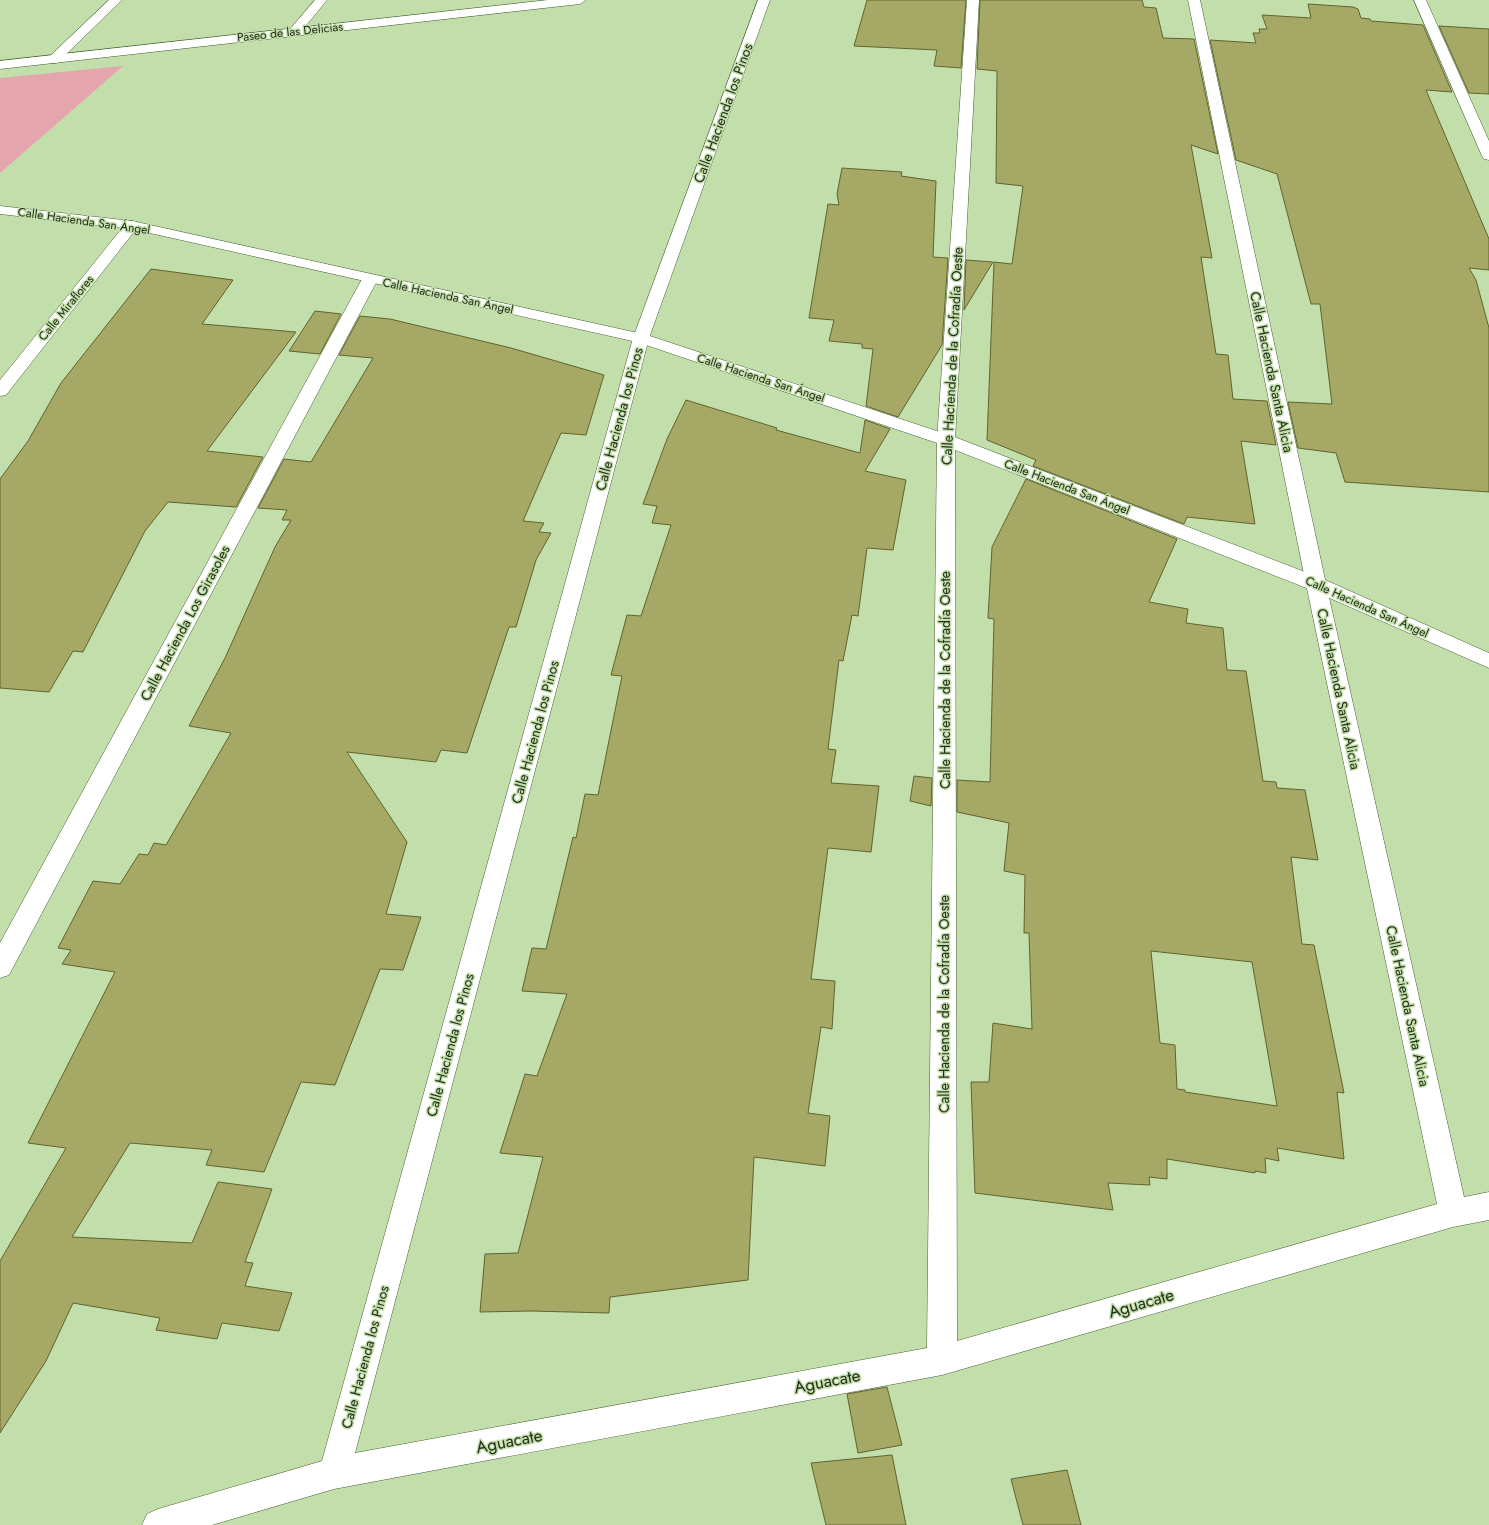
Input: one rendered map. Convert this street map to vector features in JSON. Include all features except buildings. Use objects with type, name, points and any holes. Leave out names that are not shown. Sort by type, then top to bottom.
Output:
[{"type":"street","points":[[53,60],[116,0]]},
{"type":"street","points":[[295,31],[321,0]]},
{"type":"street","name":"Paseo de las Delicias","points":[[0,64],[53,60],[542,2],[580,0]]},
{"type":"street","name":"Calle Hacienda los Pinos","points":[[334,1473],[641,338],[764,0]]},
{"type":"street","name":"Calle Hacienda de la Cofradía Oeste","points":[[942,1360],[946,440],[973,0]]},
{"type":"street","name":"Calle Hacienda Santa Alicia","points":[[1194,0],[1316,584],[1453,1213]]},
{"type":"street","points":[[1420,0],[1489,156]]},
{"type":"street","name":"Calle Hacienda San Ángel","points":[[0,210],[132,226],[641,338],[946,440],[1316,584],[1489,661]]},
{"type":"street","name":"Calle Miraflores","points":[[0,391],[132,226]]},
{"type":"street","name":"Calle Hacienda Los Girasoles","points":[[0,967],[370,279]]},
{"type":"street","name":"Aguacate","points":[[158,1525],[334,1473],[942,1360],[1453,1213],[1489,1206]]},
{"type":"shaded area","points":[[123,66],[0,173],[0,78]]}]
